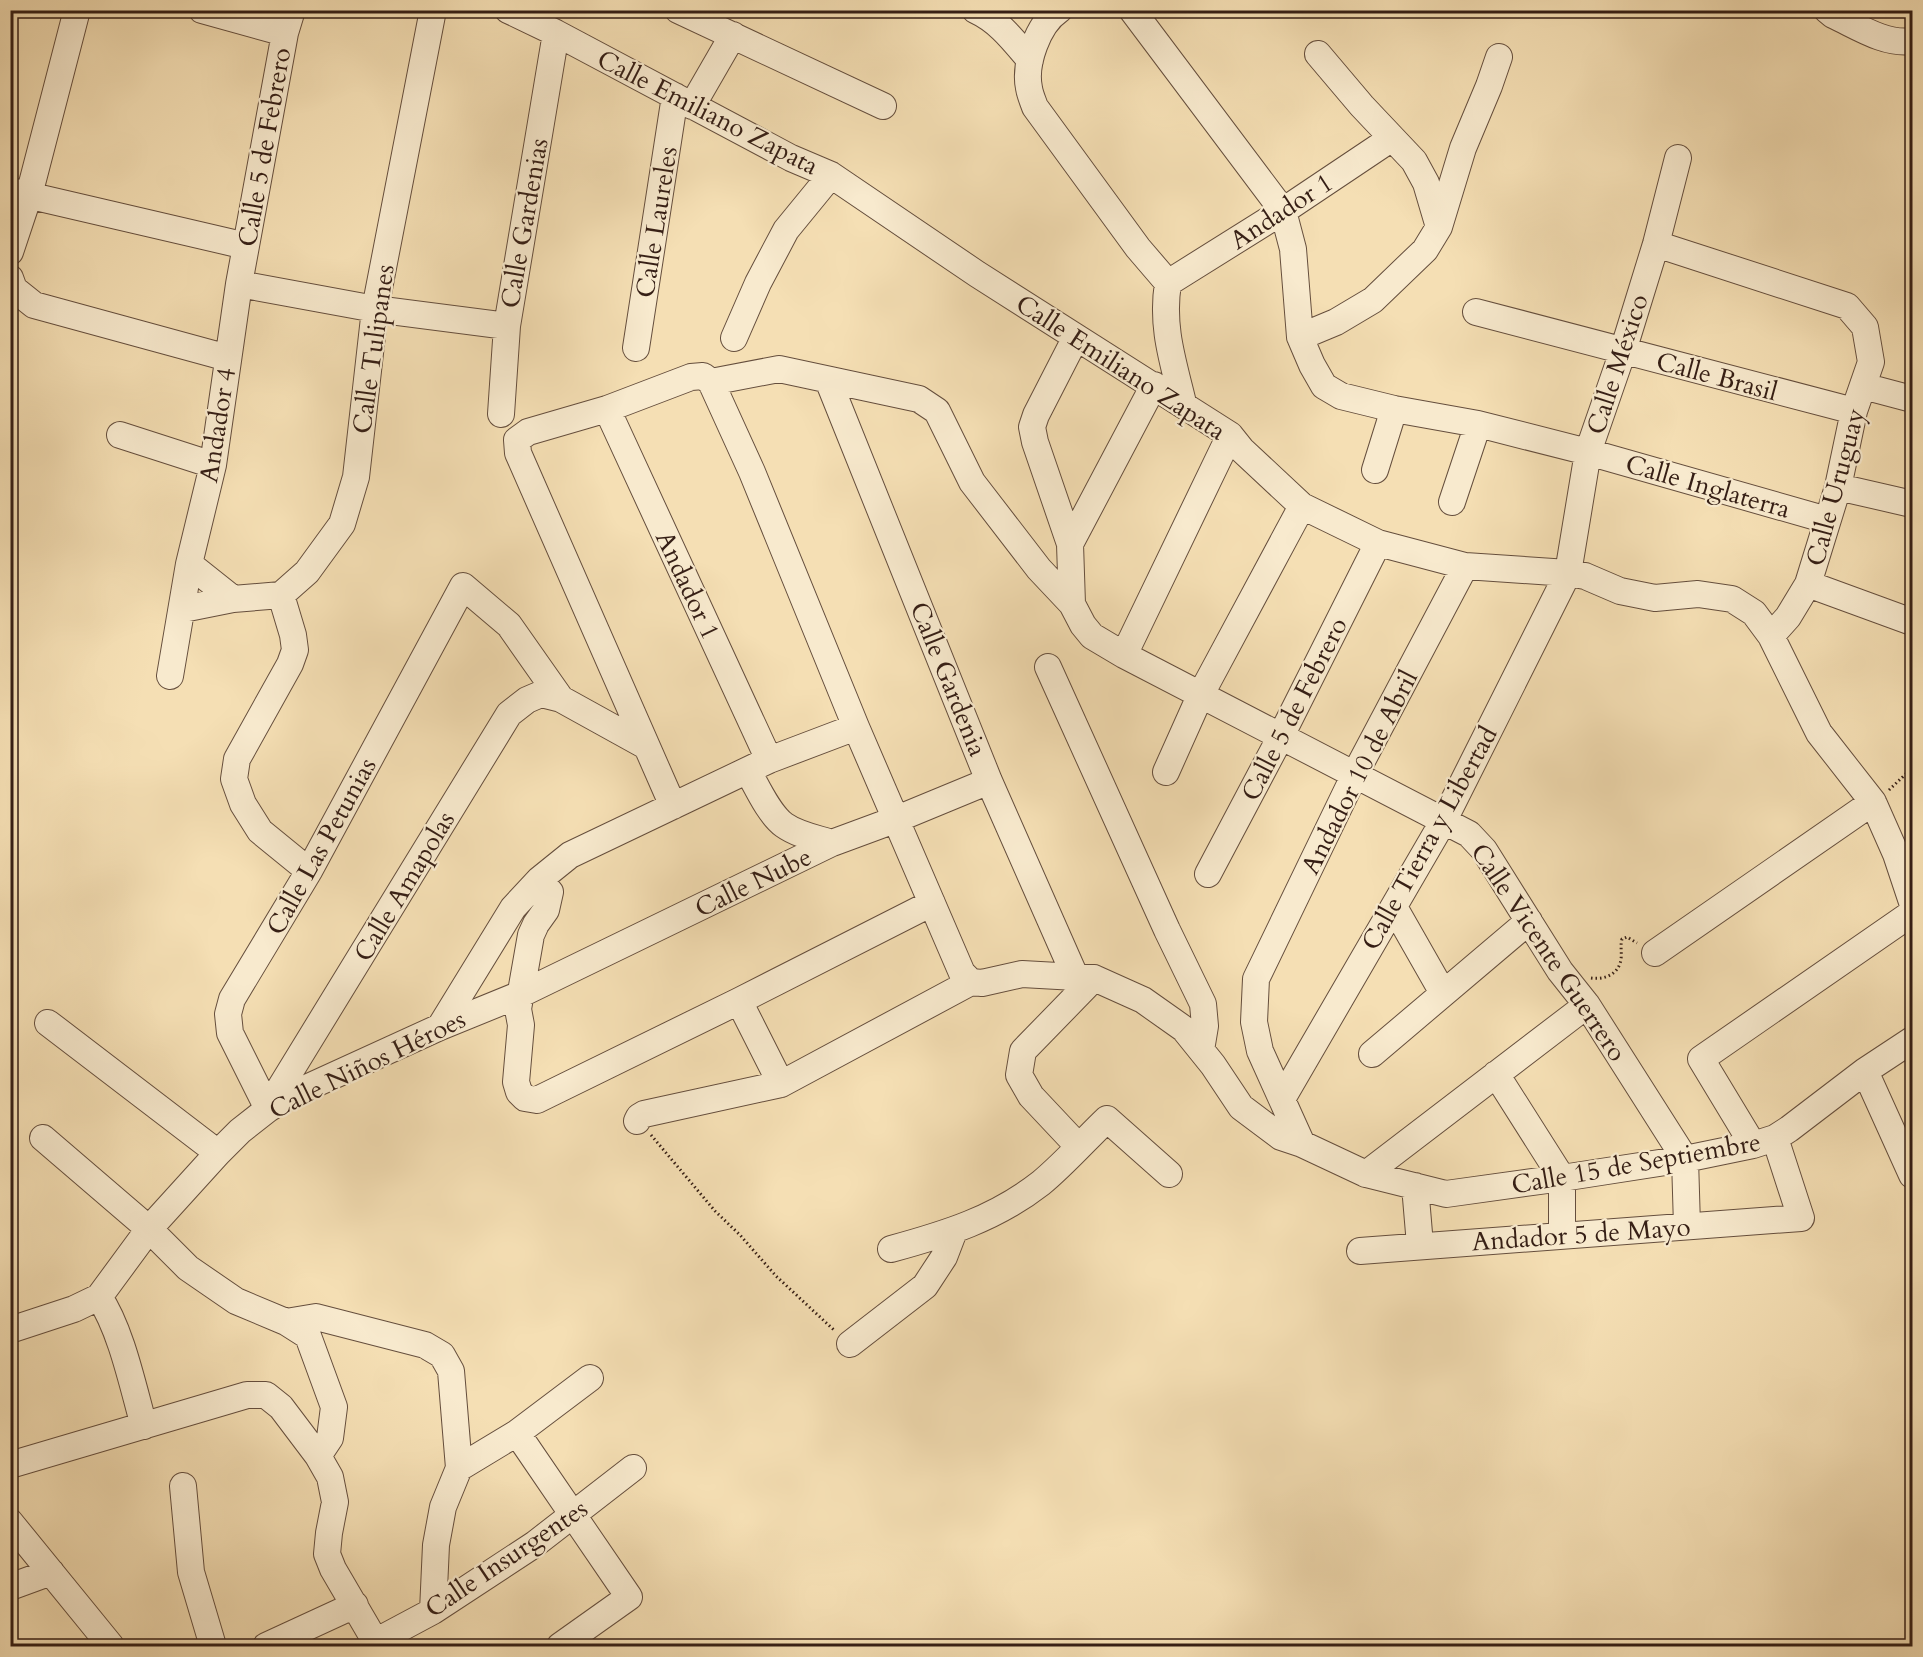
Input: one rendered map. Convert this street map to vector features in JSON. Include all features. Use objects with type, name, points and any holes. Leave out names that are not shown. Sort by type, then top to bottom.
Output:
[{"type":"street","points":[[10,252],[20,193],[77,10]]},
{"type":"street","points":[[202,10],[288,22]]},
{"type":"street","name":"Calle Tulipanes","points":[[281,595],[307,572],[342,524],[356,477],[375,309],[433,10]]},
{"type":"street","name":"Calle Emiliano Zapata","points":[[508,10],[556,33],[791,158],[831,175],[1076,337],[1230,435],[1242,450],[1302,506],[1378,543],[1465,566],[1585,576],[1620,591],[1655,598],[1698,594],[1732,599],[1754,613],[1771,636],[1819,733],[1873,802],[1896,854],[1912,902]]},
{"type":"street","points":[[678,10],[884,106]]},
{"type":"street","points":[[975,10],[1006,31],[1030,60]]},
{"type":"street","points":[[1059,10],[1040,32],[1030,60],[1028,87],[1035,107],[1138,248],[1168,283],[1165,305],[1167,335],[1183,403]]},
{"type":"street","points":[[1132,10],[1283,211]]},
{"type":"street","points":[[1827,10],[1874,34],[1901,43],[1912,41]]},
{"type":"street","name":"Calle 5 de Febrero","points":[[239,284],[288,22]]},
{"type":"street","name":"Calle Gardenias","points":[[501,414],[507,326],[556,33]]},
{"type":"street","points":[[684,101],[733,35]]},
{"type":"street","points":[[1318,54],[1414,161],[1426,183],[1439,227]]},
{"type":"street","points":[[1300,337],[1336,322],[1373,300],[1425,250],[1439,227],[1463,148],[1489,86],[1498,57]]},
{"type":"street","name":"Calle Laureles","points":[[636,348],[684,101]]},
{"type":"street","name":"Andador 1","points":[[1168,283],[1283,211],[1392,138]]},
{"type":"street","name":"Calle México","points":[[1568,573],[1588,452],[1623,351],[1656,244],[1678,158]]},
{"type":"street","points":[[734,338],[758,283],[786,230],[831,175]]},
{"type":"street","points":[[20,193],[246,246]]},
{"type":"street","name":"Calle Inglaterra","points":[[1283,211],[1293,249],[1300,337],[1324,386],[1341,396],[1394,409],[1478,424],[1588,452],[1827,520]]},
{"type":"street","name":"Calle Uruguay","points":[[1656,244],[1847,306],[1865,327],[1870,362],[1854,411],[1838,487],[1808,584],[1788,617],[1771,636]]},
{"type":"street","points":[[10,278],[14,289],[34,305],[228,358]]},
{"type":"street","points":[[239,284],[375,309],[507,326]]},
{"type":"street","name":"Andador 4","points":[[170,676],[189,564],[213,465],[239,284]]},
{"type":"street","name":"Calle Brasil","points":[[1476,312],[1854,411]]},
{"type":"street","points":[[1072,603],[1070,544],[1032,427],[1076,337]]},
{"type":"street","points":[[711,382],[779,369],[919,399],[932,406],[938,411],[972,482],[1039,568],[1072,603]]},
{"type":"street","points":[[673,806],[518,453],[517,440],[528,432],[607,409],[691,377],[703,376],[711,382],[752,472],[856,727],[962,973],[971,982]]},
{"type":"street","name":"Calle Gardenia","points":[[828,380],[989,781],[1085,977]]},
{"type":"street","points":[[1070,544],[1154,386]]},
{"type":"street","points":[[1863,386],[1912,399]]},
{"type":"street","name":"Andador 1","points":[[607,409],[758,766],[766,803],[783,825],[801,834],[832,843]]},
{"type":"street","points":[[1375,470],[1394,409]]},
{"type":"street","points":[[1452,502],[1478,424]]},
{"type":"street","points":[[120,435],[213,465]]},
{"type":"street","points":[[1124,655],[1230,435]]},
{"type":"street","points":[[1838,487],[1912,504]]},
{"type":"street","points":[[1166,772],[1200,696],[1302,506]]},
{"type":"street","name":"Calle 5 de Febrero","points":[[1208,874],[1281,736],[1378,543]]},
{"type":"street","points":[[189,564],[233,599]]},
{"type":"street","name":"Andador 10 de Abril","points":[[1282,1099],[1260,1051],[1254,1022],[1256,979],[1355,774],[1465,566]]},
{"type":"street","name":"Calle Tierra y Libertad","points":[[1282,1099],[1444,820],[1568,573]]},
{"type":"street","points":[[1808,584],[1912,622]]},
{"type":"street","name":"Calle Las Petunias","points":[[268,1109],[230,1033],[228,1014],[232,999],[309,871],[463,586],[508,625],[561,699]]},
{"type":"street","points":[[183,609],[233,599],[281,595],[295,650],[290,664],[237,759],[234,778],[243,804],[260,831],[309,871]]},
{"type":"street","name":"Calle Vicente Guerrero","points":[[1072,603],[1083,625],[1092,636],[1124,655],[1469,834],[1484,850],[1560,971],[1587,1005],[1685,1159]]},
{"type":"street","points":[[1048,667],[1203,1004],[1205,1026],[1201,1050]]},
{"type":"street","name":"Calle Amapolas","points":[[268,1109],[508,714],[527,700],[541,694],[561,699]]},
{"type":"street","points":[[561,699],[646,746]]},
{"type":"street","points":[[440,1027],[513,908],[539,880],[570,855],[758,766],[856,727]]},
{"type":"street","name":"Calle Nube","points":[[521,994],[832,843],[989,781]]},
{"type":"street","points":[[1655,953],[1873,802]]},
{"type":"street","points":[[539,880],[550,892],[550,897],[546,910],[531,935],[518,1009],[521,1025],[516,1082],[519,1092],[525,1098],[537,1100],[932,903]]},
{"type":"street","points":[[1394,907],[1443,993]]},
{"type":"street","points":[[1764,1141],[1701,1059],[1912,913]]},
{"type":"street","points":[[1372,1054],[1529,921]]},
{"type":"street","points":[[637,1121],[644,1114],[781,1084],[971,982],[982,983],[1022,974],[1085,977]]},
{"type":"street","points":[[1078,1146],[1031,1096],[1019,1075],[1023,1051],[1085,977]]},
{"type":"street","name":"Calle 15 de Septiembre","points":[[1085,977],[1143,1000],[1184,1029],[1241,1107],[1281,1137],[1302,1144],[1366,1174],[1446,1194],[1562,1179],[1685,1159],[1764,1141],[1789,1129],[1865,1071],[1912,1040]]},
{"type":"street","name":"Calle Niños Héroes","points":[[10,1330],[74,1309],[99,1297],[149,1229],[218,1153],[240,1131],[268,1109],[291,1095],[440,1027],[521,994]]},
{"type":"street","points":[[739,1001],[781,1084]]},
{"type":"street","points":[[1366,1174],[1587,1005]]},
{"type":"street","points":[[48,1023],[218,1153]]},
{"type":"street","points":[[1865,1071],[1912,1175]]},
{"type":"street","points":[[1496,1074],[1562,1179],[1562,1235]]},
{"type":"street","points":[[1282,1099],[1302,1144]]},
{"type":"street","points":[[891,1249],[954,1231],[996,1213],[1041,1182],[1107,1119],[1169,1174]]},
{"type":"street","points":[[43,1138],[149,1229],[188,1268],[236,1301],[286,1322],[308,1336],[334,1407],[330,1438],[318,1456]]},
{"type":"street","name":"Andador 5 de Mayo","points":[[1360,1251],[1801,1218],[1764,1141]]},
{"type":"street","points":[[1685,1159],[1687,1226]]},
{"type":"street","points":[[1415,1186],[1420,1245]]},
{"type":"street","points":[[850,1344],[925,1286],[944,1257],[954,1231]]},
{"type":"street","points":[[99,1297],[106,1308],[119,1341],[144,1426]]},
{"type":"street","points":[[286,1322],[316,1317],[426,1346],[442,1356],[451,1371],[459,1468],[443,1507],[435,1545],[433,1611]]},
{"type":"street","points":[[459,1468],[517,1433],[590,1378]]},
{"type":"street","points":[[10,1465],[247,1395],[266,1395],[281,1407],[318,1456],[330,1477],[335,1502],[327,1554],[333,1569],[377,1644]]},
{"type":"street","points":[[517,1433],[629,1596],[560,1647]]},
{"type":"street","name":"Calle Insurgentes","points":[[377,1644],[433,1611],[535,1544],[633,1468]]},
{"type":"street","points":[[183,1486],[190,1572],[213,1647]]},
{"type":"street","points":[[10,1522],[111,1647]]},
{"type":"street","points":[[10,1587],[51,1572]]},
{"type":"street","points":[[266,1647],[355,1605]]},
{"type":"path","points":[[1873,802],[1912,768]]},
{"type":"path","points":[[1560,971],[1597,978],[1607,977],[1616,971],[1621,961],[1620,943],[1627,937],[1655,953]]},
{"type":"path","points":[[637,1121],[776,1276],[850,1344]]}]
